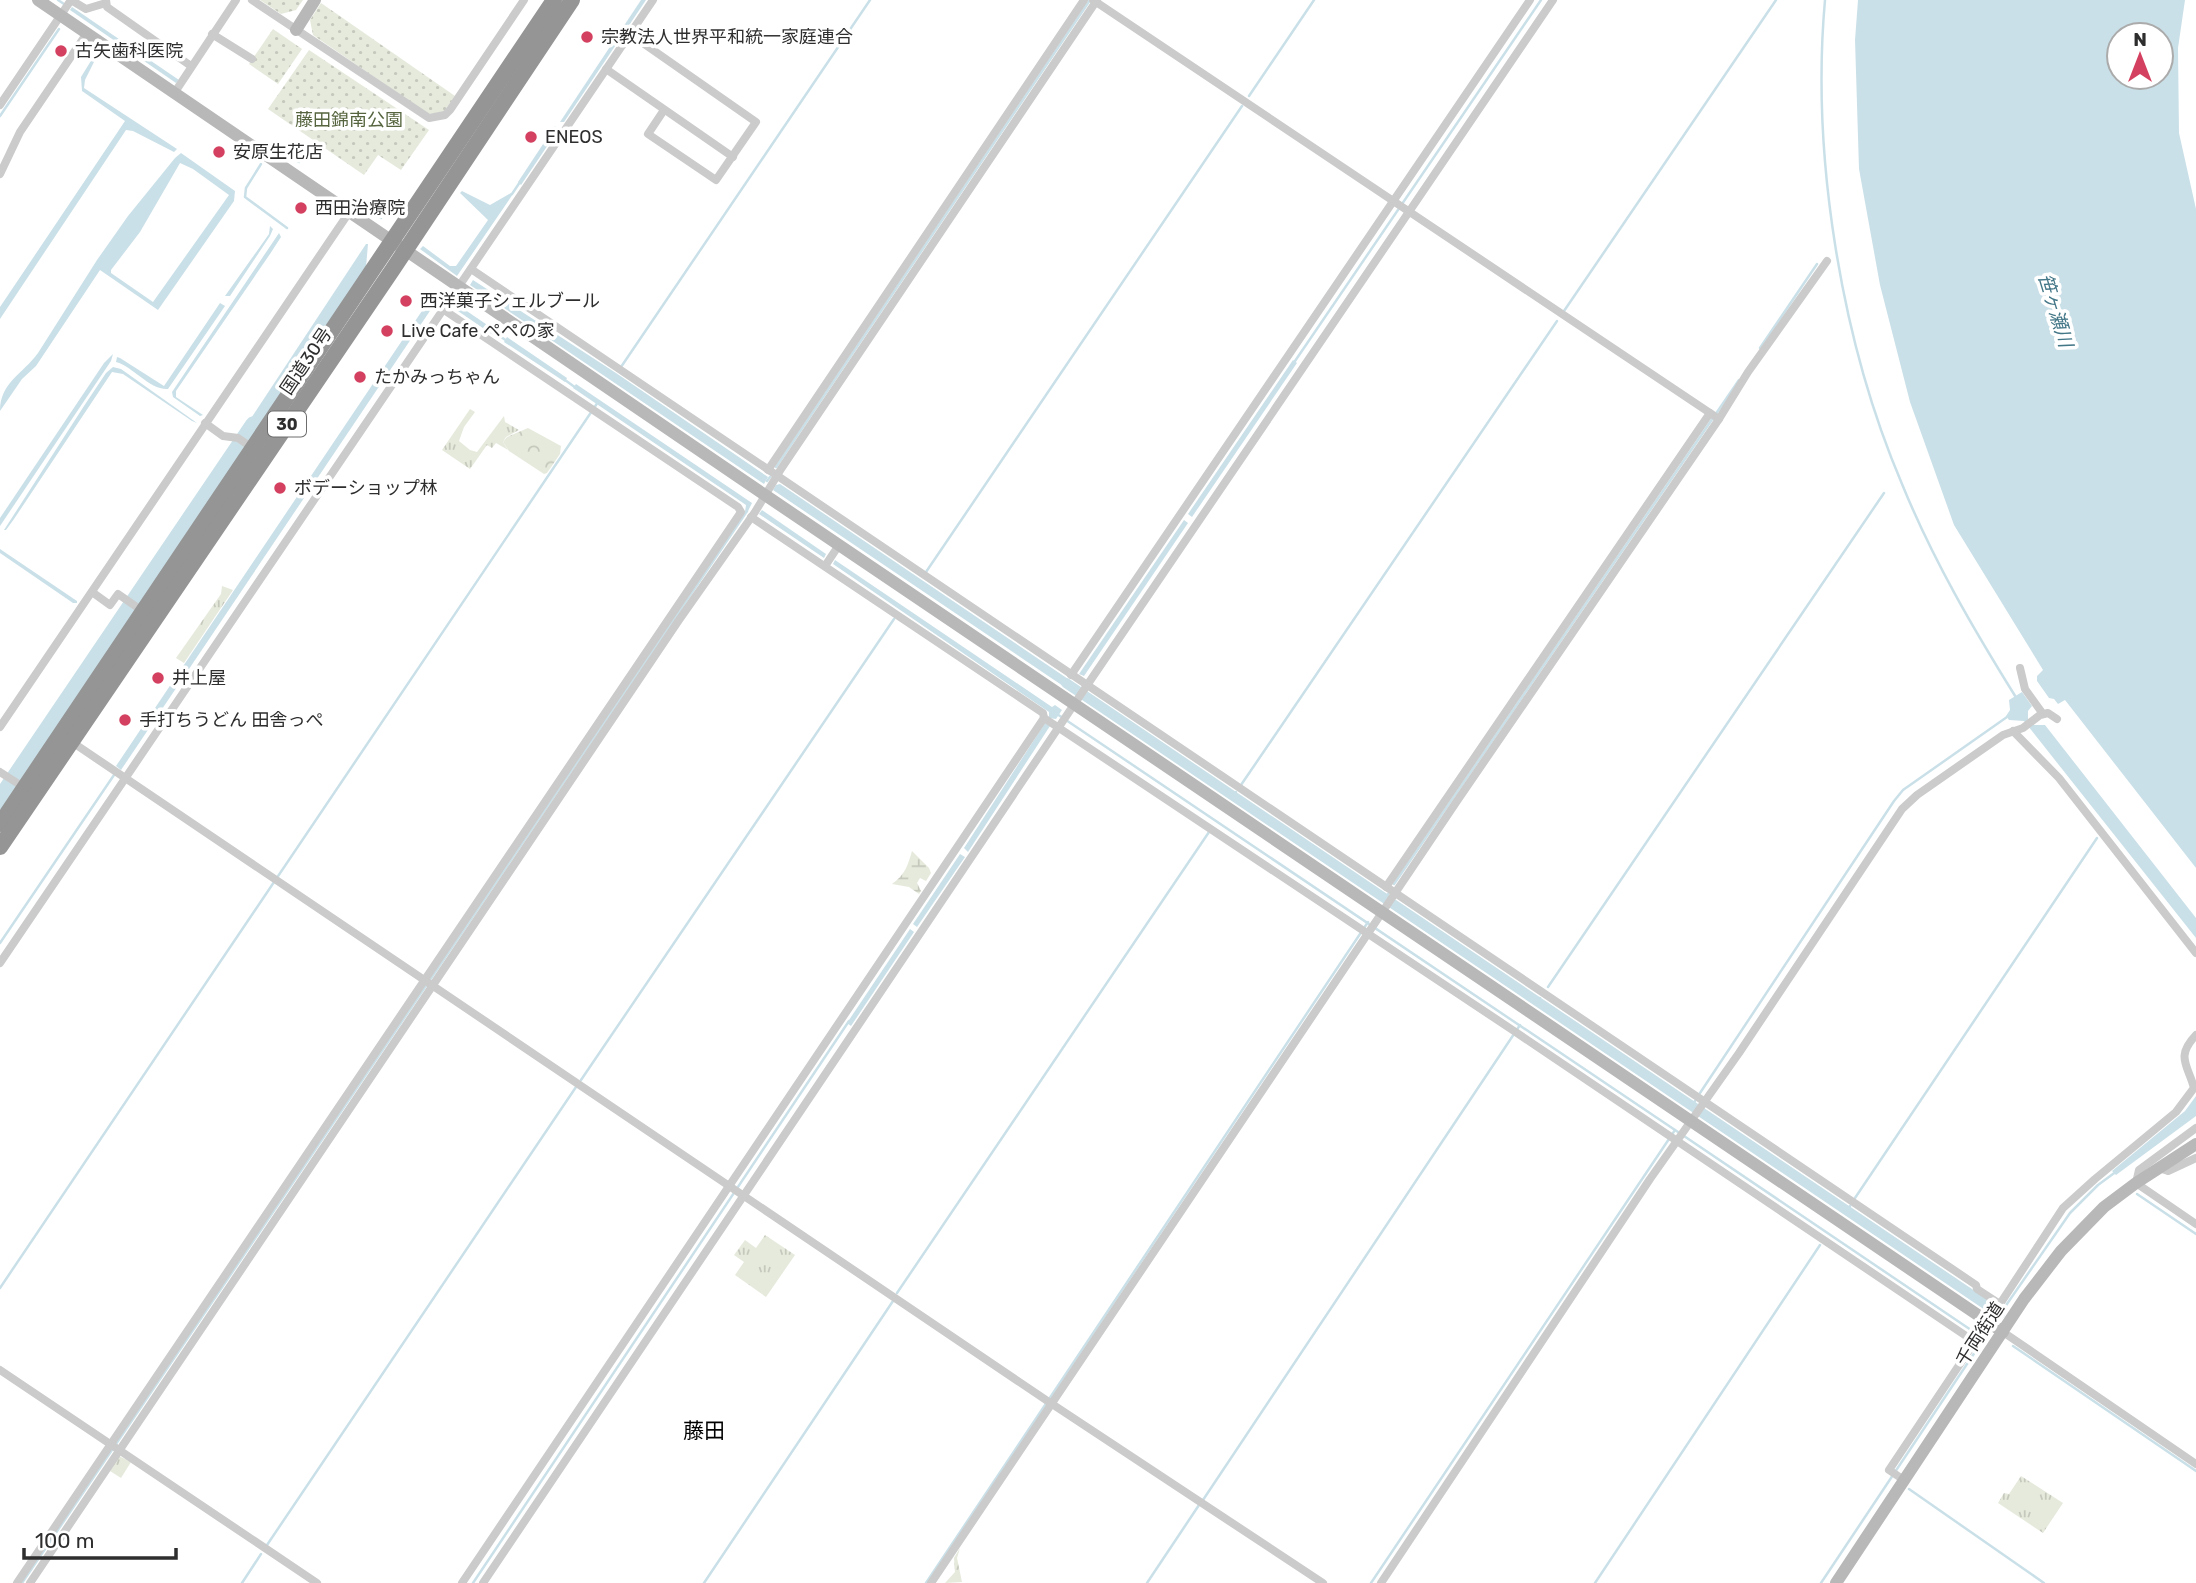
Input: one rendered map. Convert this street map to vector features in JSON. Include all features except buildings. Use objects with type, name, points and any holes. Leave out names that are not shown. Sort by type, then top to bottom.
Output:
[{"type":"highway","name":"国道30号","points":[[0,824],[22,786],[66,738],[399,245],[554,0]]},
{"type":"highway","name":"国道30号","points":[[0,847],[141,610],[251,447],[399,245],[572,0]]},
{"type":"street","points":[[38,0],[86,9],[106,2],[107,7],[191,66]]},
{"type":"street","points":[[178,86],[236,0]]},
{"type":"street","points":[[252,0],[421,115],[436,118],[450,110],[524,0]]},
{"type":"street","points":[[296,30],[315,0]]},
{"type":"street","points":[[0,963],[119,773],[444,310],[653,0]]},
{"type":"street","points":[[1031,88],[1084,0]]},
{"type":"street","points":[[462,1583],[737,1190],[1079,688],[1188,519],[1400,207],[1530,0]]},
{"type":"street","points":[[1079,688],[1188,519],[1400,207],[1553,0]]},
{"type":"street","points":[[18,1583],[115,1447],[757,503],[823,396],[1031,88],[1095,1],[1714,416]]},
{"type":"street","points":[[67,6],[87,33],[178,86],[757,503],[1043,713],[1211,828],[1377,917],[1703,1103],[1976,1285],[1994,1311],[2003,1332],[2196,1464]]},
{"type":"street","points":[[0,105],[67,6]]},
{"type":"street","points":[[0,174],[20,132],[87,33]]},
{"type":"street","points":[[212,34],[252,59]]},
{"type":"street","points":[[630,34],[756,122],[716,180],[648,134],[664,110]]},
{"type":"street","points":[[606,69],[733,156]]},
{"type":"street","points":[[0,727],[350,211]]},
{"type":"street","points":[[1377,917],[1386,887],[1714,416],[1827,261]]},
{"type":"street","points":[[471,269],[768,470]]},
{"type":"street","points":[[444,310],[738,507],[757,503],[1079,688],[1386,887]]},
{"type":"street","points":[[757,503],[768,470],[823,396]]},
{"type":"street","points":[[205,423],[223,436],[238,438],[251,447]]},
{"type":"street","points":[[757,503],[831,557],[1079,688],[1377,917],[1516,1032],[1975,1342]]},
{"type":"street","points":[[92,592],[110,605],[118,594],[141,610]]},
{"type":"street","points":[[931,1583],[1049,1402],[1377,917],[1548,658]]},
{"type":"street","points":[[2020,668],[2025,689],[2043,714]]},
{"type":"street","points":[[1381,1583],[1674,1138],[1691,1121],[1902,809],[1917,795],[2003,735],[2023,728],[2043,714],[2048,713],[2057,719]]},
{"type":"street","points":[[483,1583],[737,1190],[1056,721]]},
{"type":"street","points":[[2013,731],[2059,778],[2196,953]]},
{"type":"street","points":[[66,738],[1049,1402],[1323,1583]]},
{"type":"street","points":[[4,774],[22,786]]},
{"type":"street","points":[[1377,917],[1691,1121],[1994,1311]]},
{"type":"street","points":[[1897,1475],[1889,1470],[2063,1208],[2182,1106],[2194,1088],[2184,1058],[2188,1043],[2196,1035]]},
{"type":"street","points":[[2196,1128],[2139,1170],[2136,1183],[2196,1224]]},
{"type":"street","name":"千両街道","points":[[1836,1583],[1897,1475],[2061,1251],[2104,1207],[2196,1144]]},
{"type":"street","points":[[2159,1168],[2168,1171],[2196,1158]]},
{"type":"street","points":[[0,1370],[317,1583]]},
{"type":"street","points":[[30,1583],[115,1447]]},
{"type":"green space","points":[[260,0],[303,0],[296,10],[281,14]]},
{"type":"green space","points":[[321,3],[455,96],[444,112],[428,114],[313,35],[310,20]]},
{"type":"green space","points":[[273,29],[302,49],[278,84],[249,64]]},
{"type":"green space","name":"藤田錦南公園","points":[[309,50],[429,130],[401,170],[378,155],[364,175],[268,109]]},
{"type":"green space","points":[[470,409],[475,412],[464,427],[459,441],[470,450],[477,452],[504,416],[505,422],[519,430],[506,437],[503,442],[508,450],[496,443],[492,448],[487,445],[470,469],[442,450]]},
{"type":"green space","points":[[528,428],[561,446],[560,454],[547,473],[544,474],[509,451],[503,442],[507,437]]},
{"type":"green space","points":[[222,586],[233,590],[184,663],[176,658],[221,594]]},
{"type":"green space","points":[[912,851],[931,873],[926,881],[920,878],[917,883],[921,891],[919,894],[909,887],[892,884],[905,869]]},
{"type":"green space","points":[[765,1235],[795,1255],[766,1297],[735,1275],[744,1262],[734,1255],[745,1240],[756,1248]]},
{"type":"green space","points":[[119,1456],[131,1462],[121,1478],[110,1471]]},
{"type":"green space","points":[[2021,1476],[2063,1503],[2043,1533],[1998,1503],[2004,1493],[2009,1494]]},
{"type":"green space","points":[[960,1548],[957,1558],[962,1582],[945,1583],[955,1572],[954,1558]]},
{"type":"water","points":[[641,0],[646,0],[564,122],[560,122]]},
{"type":"water","name":"笹ヶ瀬川","points":[[1858,0],[2185,0],[2178,48],[2179,133],[2196,209],[2196,868],[2065,700],[2058,704],[2049,698],[2037,681],[2037,676],[2043,670],[1954,525],[1910,402],[1880,285],[1859,169],[1855,40]]},
{"type":"water","points":[[72,7],[179,80],[176,83],[70,10]]},
{"type":"water","points":[[97,51],[99,52],[85,80],[84,88],[177,149],[174,152],[126,130],[0,319],[0,307],[125,121],[82,91],[81,77]]},
{"type":"water","points":[[555,126],[558,130],[521,185],[518,182]]},
{"type":"water","points":[[181,153],[235,191],[234,201],[158,310],[100,270],[36,366],[22,379],[0,411],[8,385],[38,353],[97,260],[128,216]],"holes":[[[180,163],[229,195],[153,302],[111,273],[111,270],[140,232]]]},
{"type":"water","points":[[462,191],[490,205],[513,194],[457,276],[420,249],[423,246],[450,266],[456,266],[488,220],[460,193]]},
{"type":"water","points":[[270,226],[273,229],[270,236],[230,296],[225,296],[269,234]]},
{"type":"water","points":[[279,233],[281,237],[270,254],[176,391],[176,397],[203,415],[200,416],[173,397],[172,392]]},
{"type":"water","points":[[366,244],[366,267],[249,441],[240,435]]},
{"type":"water","points":[[473,280],[768,477],[764,484],[470,285]]},
{"type":"water","points":[[436,290],[442,293],[121,770],[116,766]]},
{"type":"water","points":[[220,303],[225,306],[168,389],[154,386],[116,362],[117,357],[120,358],[164,386]]},
{"type":"water","points":[[458,305],[499,333],[496,337],[455,309]]},
{"type":"water","points":[[507,337],[567,378],[565,382],[504,342]]},
{"type":"water","points":[[113,354],[111,361],[0,526],[0,518],[104,363]]},
{"type":"water","points":[[1293,360],[1297,363],[1192,517],[1188,514]]},
{"type":"water","points":[[113,367],[121,369],[197,423],[123,374],[112,372],[4,530],[106,373]]},
{"type":"water","points":[[576,384],[752,503],[747,513],[746,505],[573,388]]},
{"type":"water","points":[[780,484],[1077,685],[1075,692],[773,490]]},
{"type":"water","points":[[762,510],[826,554],[824,558],[759,514]]},
{"type":"water","points":[[1184,520],[1188,523],[1084,676],[1079,674]]},
{"type":"water","points":[[0,549],[77,603],[73,603],[0,553]]},
{"type":"water","points":[[835,560],[1052,707],[1055,705],[1062,710],[1056,719],[1049,718],[1049,712],[833,564]]},
{"type":"water","points":[[2022,692],[2032,706],[2028,711],[2028,720],[2034,725],[2045,725],[2196,918],[2196,938],[2024,721],[2009,720],[2006,716],[2010,710],[2009,700]]},
{"type":"water","points":[[1045,723],[1050,726],[968,852],[964,848]]},
{"type":"water","points":[[960,854],[965,857],[917,927],[913,924]]},
{"type":"water","points":[[910,929],[914,932],[851,1026],[847,1023]]},
{"type":"water","points":[[2196,1096],[2196,1116],[2116,1175],[2112,1171],[2185,1111]]},
{"type":"waterway","points":[[58,0],[67,6]]},
{"type":"waterway","points":[[621,367],[870,0]]},
{"type":"waterway","points":[[776,467],[1090,0]]},
{"type":"waterway","points":[[1249,96],[1314,0]]},
{"type":"waterway","points":[[1293,364],[1541,0]]},
{"type":"waterway","points":[[1564,311],[1776,0]]},
{"type":"waterway","points":[[1825,0],[1822,59],[1827,184],[1835,246],[1862,370],[1902,484],[1927,540],[1970,621],[2017,699]]},
{"type":"waterway","points":[[0,116],[59,29]]},
{"type":"waterway","points":[[926,572],[1242,106]]},
{"type":"waterway","points":[[281,151],[299,162]]},
{"type":"waterway","points":[[261,164],[246,188],[245,197],[287,228]]},
{"type":"waterway","points":[[512,194],[520,182]]},
{"type":"waterway","points":[[368,209],[381,218]]},
{"type":"waterway","points":[[1760,348],[1817,264]]},
{"type":"waterway","points":[[1241,785],[1557,321]]},
{"type":"waterway","points":[[495,333],[507,341]]},
{"type":"waterway","points":[[565,380],[576,388]]},
{"type":"waterway","points":[[1394,884],[1739,380]]},
{"type":"waterway","points":[[0,1288],[598,402]]},
{"type":"waterway","points":[[0,800],[254,425]]},
{"type":"waterway","points":[[767,481],[770,477]]},
{"type":"waterway","points":[[1548,987],[1884,493]]},
{"type":"waterway","points":[[22,1583],[747,511]]},
{"type":"waterway","points":[[581,1080],[894,619]]},
{"type":"waterway","points":[[1066,683],[2000,1314]]},
{"type":"waterway","points":[[1057,714],[1678,1132]]},
{"type":"waterway","points":[[1700,1093],[1894,801],[1903,790],[2007,717]]},
{"type":"waterway","points":[[0,943],[114,775]]},
{"type":"waterway","points":[[1234,796],[1236,792]]},
{"type":"waterway","points":[[897,1293],[1209,832]]},
{"type":"waterway","points":[[1855,1198],[2097,838]]},
{"type":"waterway","points":[[1385,898],[1388,894]]},
{"type":"waterway","points":[[926,1583],[1368,922]]},
{"type":"waterway","points":[[1538,1002],[1540,998]]},
{"type":"waterway","points":[[473,1583],[849,1021]]},
{"type":"waterway","points":[[1203,1500],[1520,1025]]},
{"type":"waterway","points":[[267,1545],[576,1087]]},
{"type":"waterway","points":[[1692,1106],[1695,1101]]},
{"type":"waterway","points":[[1371,1583],[1675,1130]]},
{"type":"waterway","points":[[1684,1136],[1974,1332]]},
{"type":"waterway","points":[[2000,1314],[2070,1213],[2098,1185],[2117,1171]]},
{"type":"waterway","points":[[2137,1194],[2196,1234]]},
{"type":"waterway","points":[[1595,1583],[1820,1245]]},
{"type":"waterway","points":[[704,1583],[893,1301]]},
{"type":"waterway","points":[[1821,1583],[1987,1334]]},
{"type":"waterway","points":[[2013,1346],[2196,1471]]},
{"type":"waterway","points":[[1909,1489],[2044,1583]]},
{"type":"waterway","points":[[1147,1583],[1199,1505]]},
{"type":"waterway","points":[[242,1583],[261,1554]]},
{"type":"place","name":"宗教法人世界平和統一家庭連合","points":[[587,37]]},
{"type":"place","name":"古矢歯科医院","points":[[61,51]]},
{"type":"place","name":"ENEOS","points":[[531,137]]},
{"type":"place","name":"安原生花店","points":[[219,152]]},
{"type":"place","name":"西田治療院","points":[[301,208]]},
{"type":"place","name":"西洋菓子シェルブール","points":[[406,301]]},
{"type":"place","name":"Live Cafe ペペの家","points":[[387,331]]},
{"type":"place","name":"たかみっちゃん","points":[[360,377]]},
{"type":"place","name":"ボデーショップ林","points":[[280,488]]},
{"type":"place","name":"井上屋","points":[[158,678]]},
{"type":"place","name":"手打ちうどん 田舎っぺ","points":[[125,720]]},
{"type":"district","name":"藤田","points":[[704,1431]]}]
